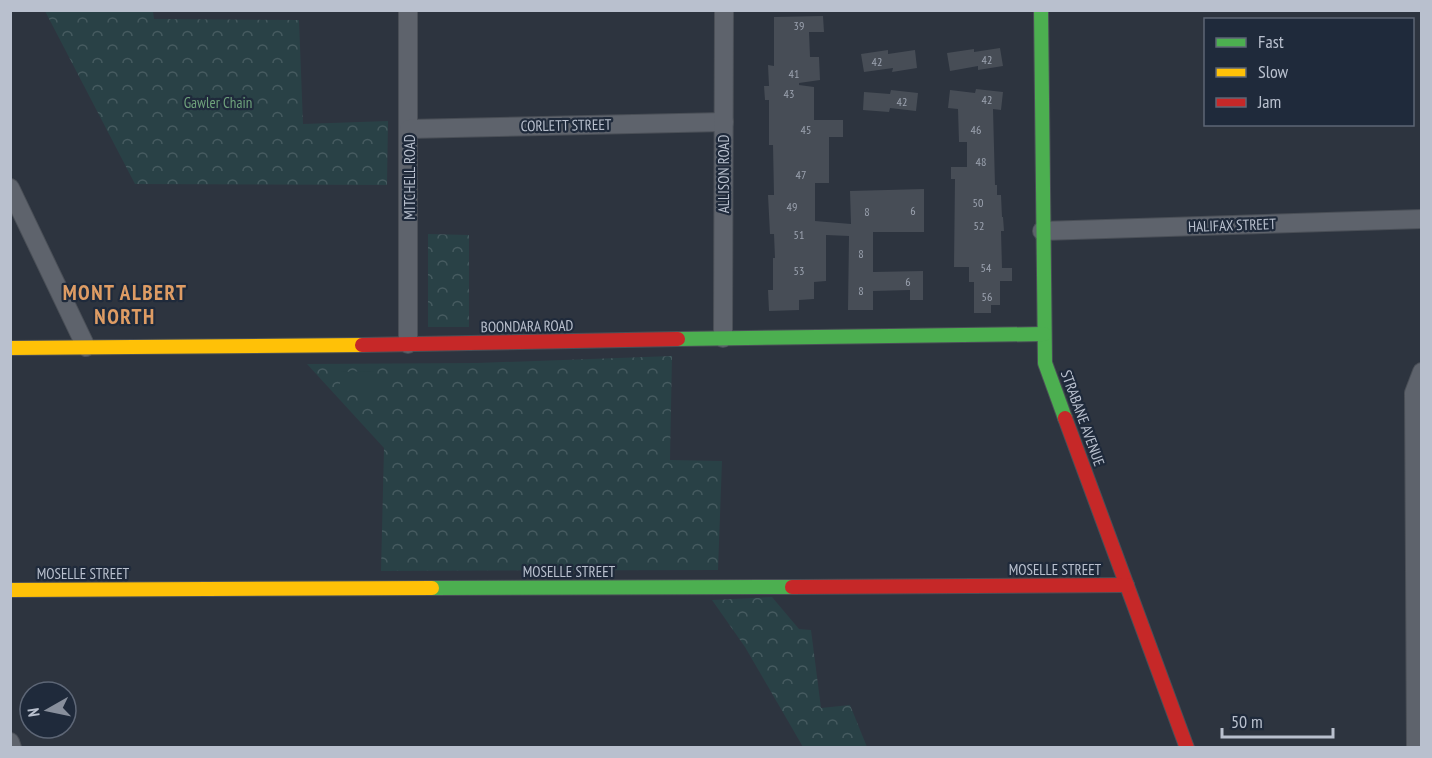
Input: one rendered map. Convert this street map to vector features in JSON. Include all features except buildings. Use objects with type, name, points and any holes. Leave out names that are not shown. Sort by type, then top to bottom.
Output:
[{"type":"street","name":"MITCHELL ROAD","points":[[408,10],[408,344]]},
{"type":"street","name":"ALLISON ROAD","points":[[723,338],[724,10]]},
{"type":"street","name":"STRABANE AVENUE","points":[[1041,10],[1045,363],[1187,747]]},
{"type":"street","name":"CORLETT STREET","points":[[409,129],[724,122]]},
{"type":"street","points":[[10,188],[87,347]]},
{"type":"street","name":"HALIFAX STREET","points":[[1042,231],[1422,219]]},
{"type":"street","name":"BOONDARA ROAD","points":[[10,348],[1044,334]]},
{"type":"street","points":[[1416,747],[1418,584],[1414,393],[1422,372]]},
{"type":"street","name":"MOSELLE STREET","points":[[10,590],[1127,585]]},
{"type":"street","points":[[10,742],[12,747]]},
{"type":"green space","name":"Gawler Chain","points":[[45,11],[153,11],[154,19],[299,20],[303,124],[388,121],[387,185],[135,184]]},
{"type":"green space","points":[[428,234],[469,235],[469,327],[428,327]]},
{"type":"green space","points":[[672,356],[670,460],[722,461],[718,570],[381,571],[384,448],[307,364],[477,363]]},
{"type":"green space","points":[[374,371],[374,387],[340,387],[340,372]]},
{"type":"green space","points":[[772,597],[799,629],[811,630],[821,708],[850,705],[867,747],[803,747],[745,647],[712,600]]},
{"type":"traffic: fast","points":[[1041,10],[1045,363],[1065,418]]},
{"type":"traffic: fast","points":[[678,339],[1044,334]]},
{"type":"traffic: fast","points":[[432,588],[792,587]]},
{"type":"traffic: slow","points":[[10,348],[362,345]]},
{"type":"traffic: slow","points":[[10,590],[432,588]]},
{"type":"traffic: jam","points":[[362,345],[678,339]]},
{"type":"traffic: jam","points":[[1065,418],[1187,748]]},
{"type":"traffic: jam","points":[[792,587],[1127,585]]},
{"type":"district","name":"MONT ALBERT NORTH","points":[[125,304]]}]
